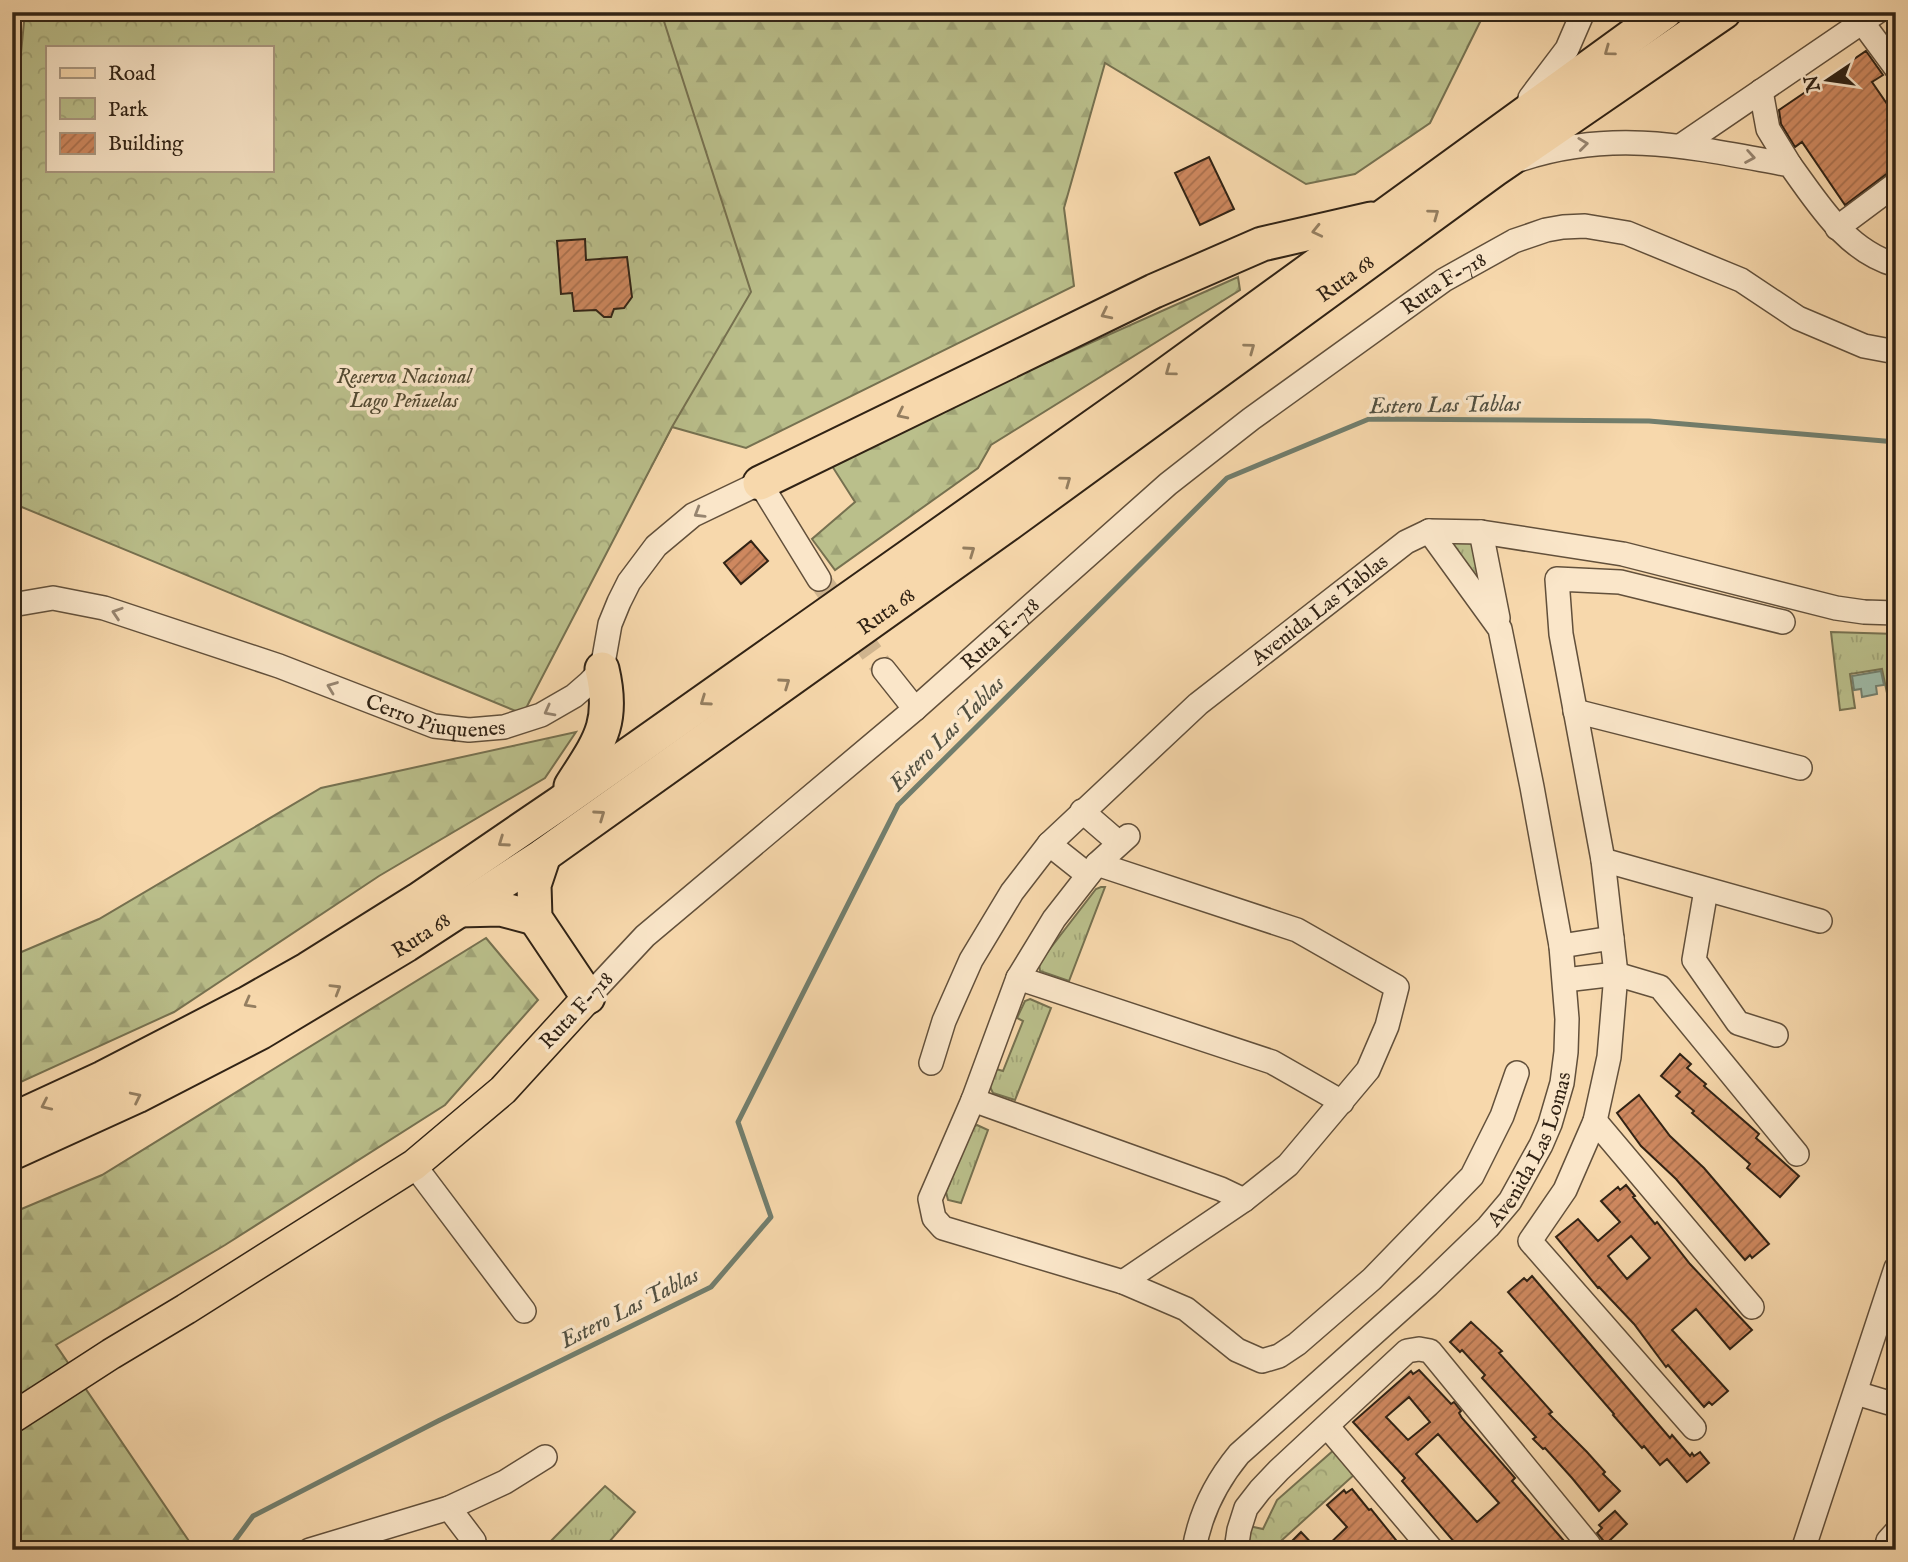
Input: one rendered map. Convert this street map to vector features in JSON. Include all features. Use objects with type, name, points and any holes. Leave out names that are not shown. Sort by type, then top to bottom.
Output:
[{"type":"highway","name":"Ruta 68","points":[[12,1120],[182,1038],[308,969],[418,900],[560,803],[1139,394],[1665,12]]},
{"type":"highway","name":"Ruta 68","points":[[12,1153],[137,1096],[261,1032],[334,990],[544,855],[1011,522],[1494,170],[1724,12]]},
{"type":"highway","points":[[760,483],[1154,291],[1262,244],[1384,216]]},
{"type":"highway","points":[[560,803],[586,765],[600,738],[606,710],[602,668]]},
{"type":"highway","points":[[544,855],[534,885],[535,918],[588,997]]},
{"type":"highway","points":[[458,910],[501,909],[535,918]]},
{"type":"main road","name":"Ruta F-718","points":[[12,1418],[414,1165],[503,1090],[588,997]]},
{"type":"street","points":[[1497,132],[1544,83],[1580,22],[1596,12]]},
{"type":"street","points":[[1682,145],[1869,17],[1896,68]]},
{"type":"street","points":[[1761,91],[1768,129],[1837,228],[1880,259],[1896,265]]},
{"type":"street","points":[[1494,170],[1542,153],[1591,143],[1631,142],[1682,145],[1790,164]]},
{"type":"street","points":[[1837,228],[1896,184]]},
{"type":"street","name":"Ruta F-718","points":[[588,997],[645,936],[915,709],[1168,484],[1251,419],[1444,280],[1514,241],[1546,230],[1585,226],[1627,233],[1741,281],[1811,324],[1864,346],[1896,352]]},
{"type":"street","points":[[602,668],[610,624],[619,602],[629,582],[656,546],[693,516],[760,483],[819,579]]},
{"type":"street","points":[[1429,531],[1481,532],[1623,554],[1836,608],[1896,613]]},
{"type":"street","name":"Avenida Las Lomas","points":[[1429,531],[1500,629]]},
{"type":"street","name":"Avenida Las Tablas","points":[[931,1063],[944,1021],[971,960],[1012,892],[1049,844],[1198,704],[1406,542],[1429,531]]},
{"type":"street","name":"Avenida Las Lomas","points":[[1194,1550],[1201,1519],[1227,1469],[1240,1454],[1470,1247],[1510,1201],[1541,1145],[1557,1104],[1566,1052],[1565,980],[1561,946],[1481,532]]},
{"type":"street","points":[[1694,1427],[1530,1241],[1565,1190],[1595,1121],[1609,1057],[1616,974],[1603,860],[1561,634],[1557,579],[1620,582],[1783,622]]},
{"type":"street","name":"Cerro Piuquenes","points":[[12,605],[53,598],[104,608],[279,666],[434,726],[451,729],[504,727],[541,715],[574,696],[602,668]]},
{"type":"street","points":[[884,670],[915,709]]},
{"type":"street","points":[[1575,710],[1800,768]]},
{"type":"street","points":[[1082,811],[1124,839],[1093,870],[1054,919],[1018,978],[973,1100],[930,1199],[934,1218],[943,1228],[1123,1282],[1186,1309],[1237,1350],[1262,1361],[1279,1356],[1297,1344],[1372,1279],[1472,1177],[1503,1116],[1517,1073]]},
{"type":"street","points":[[1049,844],[1093,870],[1297,930],[1397,987],[1387,1026],[1368,1070],[1288,1165],[1244,1200],[1123,1282]]},
{"type":"street","points":[[1603,860],[1820,921]]},
{"type":"street","points":[[1706,890],[1694,960],[1738,1023],[1776,1035]]},
{"type":"street","points":[[1561,946],[1612,938]]},
{"type":"street","points":[[1565,980],[1616,974],[1660,987],[1797,1154]]},
{"type":"street","points":[[1018,978],[1272,1062],[1342,1102]]},
{"type":"street","points":[[973,1100],[1221,1189],[1244,1200]]},
{"type":"street","points":[[1595,1121],[1752,1307]]},
{"type":"street","points":[[414,1165],[524,1311]]},
{"type":"street","points":[[1803,1550],[1896,1268]]},
{"type":"street","points":[[1236,1550],[1246,1508],[1279,1470],[1407,1351],[1419,1349],[1430,1351],[1589,1545]]},
{"type":"street","points":[[1856,1393],[1896,1405]]},
{"type":"street","points":[[1327,1426],[1432,1550]]},
{"type":"street","points":[[318,1548],[449,1507],[505,1482],[545,1457]]},
{"type":"street","points":[[449,1507],[474,1541]]},
{"type":"street","points":[[1885,1550],[1888,1541],[1896,1532]]},
{"type":"green space","name":"Reserva Nacional Lago Peñuelas","points":[[25,12],[661,12],[751,292],[672,427],[523,714],[12,503],[12,104],[17,94]]},
{"type":"green space","name":"Reserva Nacional Lago Peñuelas","points":[[26,12],[1485,12],[1430,123],[1355,174],[1306,184],[1105,63],[1064,208],[1074,286],[746,448],[672,427],[521,711],[12,502],[12,96],[20,82]]},
{"type":"green space","points":[[1238,277],[1240,290],[991,445],[978,468],[835,570],[812,539],[855,502],[832,466],[931,414]]},
{"type":"green space","points":[[1450,541],[1475,541],[1484,591]]},
{"type":"green space","points":[[1831,632],[1896,634],[1896,697],[1888,698],[1882,669],[1850,674],[1855,708],[1840,710]]},
{"type":"green space","points":[[576,732],[545,778],[379,876],[174,1012],[12,1086],[12,956],[99,919],[321,788]]},
{"type":"green space","points":[[1105,887],[1069,981],[1040,971],[1039,963],[1096,889]]},
{"type":"green space","points":[[486,938],[538,1000],[445,1105],[225,1245],[56,1345],[195,1550],[12,1550],[12,1213],[102,1175]]},
{"type":"green space","points":[[1030,999],[1051,1008],[1015,1100],[993,1093],[989,1085],[996,1069],[1003,1071],[1023,1021],[1017,1018],[1025,1001]]},
{"type":"green space","points":[[977,1125],[988,1130],[961,1203],[948,1200],[946,1192],[972,1127]]},
{"type":"green space","points":[[1335,1449],[1355,1474],[1271,1550],[1246,1550],[1249,1526],[1263,1529],[1277,1500]]},
{"type":"green space","points":[[605,1486],[635,1512],[603,1549],[542,1550]]},
{"type":"shaded area","points":[[1881,671],[1884,685],[1876,686],[1877,694],[1862,697],[1861,689],[1854,690],[1852,676]]},
{"type":"building","points":[[1866,51],[1883,75],[1872,82],[1896,117],[1896,170],[1845,205],[1802,142],[1795,147],[1781,124],[1779,110]]},
{"type":"building","points":[[1209,157],[1234,209],[1200,225],[1175,173]]},
{"type":"building","points":[[585,239],[586,260],[627,257],[632,297],[624,308],[614,309],[611,317],[604,317],[596,310],[574,311],[572,293],[561,294],[557,241]]},
{"type":"building","points":[[751,541],[768,561],[741,584],[724,563]]},
{"type":"building","points":[[1680,1054],[1691,1064],[1687,1068],[1706,1084],[1704,1086],[1759,1134],[1756,1138],[1799,1176],[1780,1197],[1747,1168],[1750,1164],[1692,1113],[1694,1111],[1676,1096],[1680,1092],[1661,1076]]},
{"type":"building","points":[[1639,1095],[1670,1136],[1704,1168],[1769,1244],[1752,1258],[1750,1255],[1745,1260],[1676,1179],[1641,1146],[1617,1113]]},
{"type":"building","points":[[1626,1185],[1655,1224],[1657,1222],[1690,1264],[1752,1330],[1730,1349],[1696,1309],[1672,1330],[1728,1391],[1712,1405],[1709,1402],[1704,1407],[1668,1365],[1666,1367],[1634,1324],[1598,1288],[1556,1237],[1578,1219],[1598,1241],[1620,1222],[1601,1201],[1618,1187],[1620,1190]],"holes":[[[1631,1236],[1650,1258],[1627,1279],[1608,1256]]]},
{"type":"building","points":[[1532,1276],[1670,1438],[1672,1435],[1690,1456],[1700,1452],[1709,1463],[1687,1482],[1667,1459],[1660,1465],[1644,1446],[1642,1448],[1508,1292],[1524,1278],[1527,1281]]},
{"type":"building","points":[[1471,1322],[1502,1351],[1499,1353],[1552,1412],[1549,1414],[1587,1452],[1620,1491],[1599,1511],[1545,1448],[1533,1439],[1536,1437],[1482,1378],[1485,1375],[1462,1350],[1460,1352],[1450,1342]]},
{"type":"building","points":[[1419,1370],[1451,1404],[1454,1402],[1461,1411],[1459,1413],[1462,1418],[1515,1478],[1512,1481],[1564,1541],[1553,1550],[1461,1550],[1402,1481],[1405,1478],[1353,1422],[1411,1371],[1413,1374]],"holes":[[[1409,1397],[1430,1422],[1408,1440],[1386,1417]],[[1438,1434],[1499,1503],[1477,1522],[1416,1454]]]},
{"type":"building","points":[[1352,1489],[1404,1550],[1323,1550],[1347,1527],[1327,1505],[1344,1490],[1346,1493]]},
{"type":"building","points":[[1615,1511],[1627,1524],[1606,1544],[1597,1533],[1602,1528],[1599,1525]]},
{"type":"building","points":[[1301,1532],[1318,1550],[1283,1550]]},
{"type":"waterway","name":"Estero Las Tablas","points":[[228,1550],[253,1516],[438,1421],[711,1287],[771,1217],[738,1122],[898,805],[1227,478],[1369,419],[1649,421],[1896,442]]},
{"type":"tunnel","points":[[819,579],[884,670]]}]
